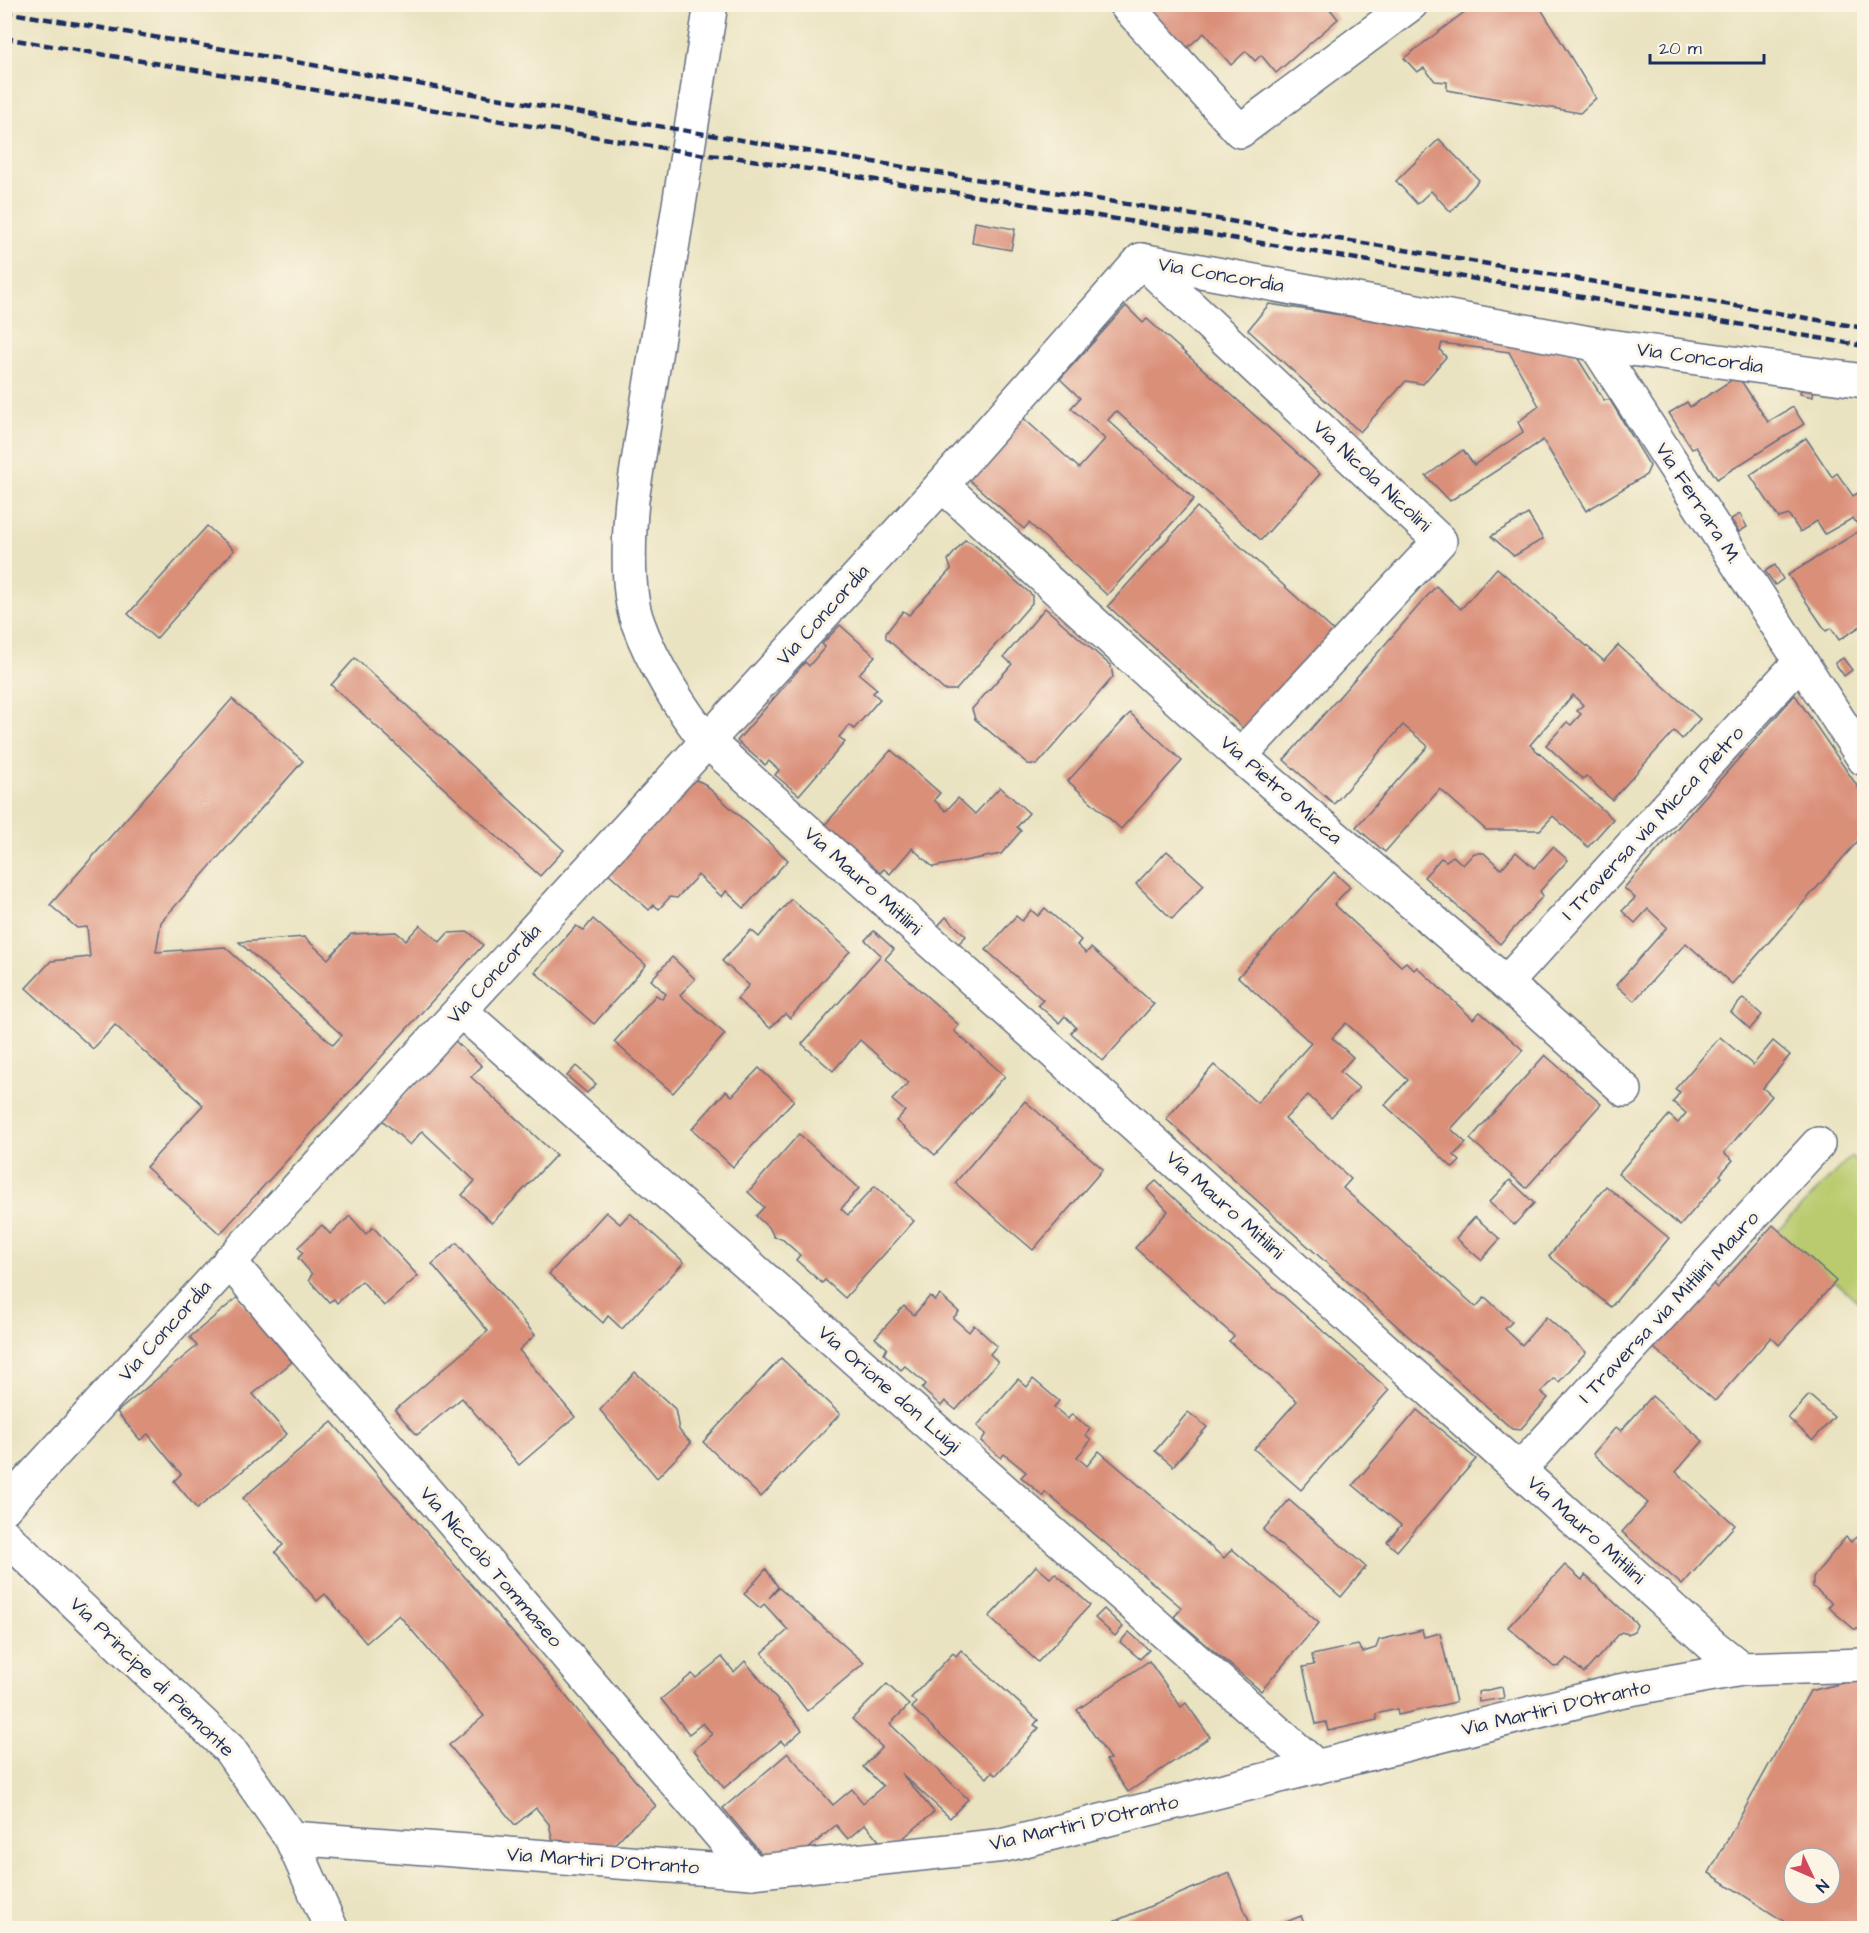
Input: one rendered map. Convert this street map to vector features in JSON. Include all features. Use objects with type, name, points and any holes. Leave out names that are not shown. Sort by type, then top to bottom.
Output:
[{"type":"street","name":"Via Mauro Mitilini","points":[[711,4],[632,500],[629,536],[633,603],[637,622],[679,704],[707,741],[1713,1646],[1742,1669]]},
{"type":"street","points":[[1125,4],[1240,131],[1411,4]]},
{"type":"street","name":"Via Concordia","points":[[4,1508],[942,485],[1141,260],[1595,344],[1864,381]]},
{"type":"street","name":"Via Nicola Nicolini","points":[[1141,260],[1440,541],[1240,756]]},
{"type":"street","name":"Via Ferrara M.","points":[[1595,344],[1864,759]]},
{"type":"street","name":"Via Pietro Micca","points":[[942,485],[1240,756],[1506,983],[1624,1090]]},
{"type":"street","name":"I Traversa via Micca Pietro","points":[[1506,983],[1800,662]]},
{"type":"street","name":"Via Orione don Luigi","points":[[461,1011],[1317,1767]]},
{"type":"street","name":"I Traversa via Mitilini Mauro","points":[[1519,1470],[1818,1144]]},
{"type":"street","name":"Via Niccolò Tommaseo","points":[[229,1261],[752,1872]]},
{"type":"street","name":"Via Principe di Piemonte","points":[[4,1535],[229,1749],[291,1838],[331,1929]]},
{"type":"street","name":"Via Martiri D'Otranto","points":[[291,1838],[752,1872],[1005,1845],[1619,1691],[1742,1669],[1864,1665]]},
{"type":"green space","points":[[1851,1156],[1864,1170],[1864,1307],[1778,1230]]},
{"type":"building","points":[[1136,4],[1326,4],[1338,19],[1276,73],[1261,55],[1255,61],[1246,51],[1231,65],[1204,33],[1180,54]]},
{"type":"building","points":[[1475,4],[1538,4],[1596,98],[1580,113],[1447,90],[1447,82],[1435,81],[1424,68],[1417,72],[1404,58]]},
{"type":"building","points":[[1439,139],[1479,180],[1451,212],[1431,191],[1417,204],[1396,181]]},
{"type":"building","points":[[975,222],[1015,229],[1011,250],[972,243]]},
{"type":"building","points":[[1269,304],[1573,351],[1604,400],[1610,400],[1650,466],[1646,475],[1586,511],[1543,440],[1450,501],[1426,476],[1463,450],[1474,465],[1523,432],[1518,422],[1539,406],[1509,352],[1442,343],[1440,350],[1446,357],[1423,384],[1406,381],[1360,432],[1248,330]]},
{"type":"building","points":[[1126,306],[1143,323],[1147,319],[1320,474],[1261,540],[1116,411],[1108,420],[1194,499],[1107,595],[1029,523],[1024,529],[966,477],[1021,416],[1079,468],[1105,439],[1071,408],[1080,398],[1060,379]]},
{"type":"building","points":[[1738,376],[1768,422],[1793,407],[1804,424],[1717,479],[1696,447],[1692,449],[1669,413],[1687,402],[1690,407]]},
{"type":"building","points":[[1802,384],[1814,386],[1813,397],[1800,394]]},
{"type":"building","points":[[1806,438],[1832,477],[1837,473],[1853,496],[1861,491],[1864,496],[1864,624],[1839,640],[1831,628],[1826,631],[1788,575],[1861,530],[1853,518],[1825,534],[1817,521],[1800,532],[1789,515],[1779,518],[1750,475]]},
{"type":"building","points":[[1197,507],[1334,631],[1245,730],[1108,606]]},
{"type":"building","points":[[1528,514],[1543,539],[1514,556],[1491,536]]},
{"type":"building","points":[[1740,514],[1747,527],[1739,532],[1731,519]]},
{"type":"building","points":[[207,526],[234,550],[156,639],[128,614]]},
{"type":"building","points":[[965,540],[972,543],[1032,595],[1032,603],[956,690],[944,690],[886,638],[886,633],[903,611],[909,615],[951,569],[948,560]]},
{"type":"building","points":[[1775,565],[1783,579],[1775,585],[1765,571]]},
{"type":"building","points":[[1497,568],[1604,661],[1618,645],[1700,719],[1682,739],[1674,731],[1612,800],[1586,776],[1583,779],[1546,745],[1567,722],[1571,725],[1581,714],[1577,711],[1583,705],[1573,695],[1530,745],[1613,819],[1588,847],[1553,816],[1540,830],[1486,830],[1440,789],[1385,852],[1356,827],[1428,746],[1403,725],[1334,804],[1284,760],[1436,586],[1461,609]]},
{"type":"building","points":[[1045,608],[1111,666],[1113,677],[1037,765],[1028,764],[975,719],[972,709],[1012,664],[1004,657]]},
{"type":"building","points":[[840,625],[875,656],[859,674],[877,689],[873,693],[880,699],[854,729],[849,725],[839,737],[845,742],[799,795],[775,775],[779,770],[769,761],[765,765],[737,741],[805,662],[809,666],[825,647],[822,644]]},
{"type":"building","points":[[355,658],[564,850],[540,876],[331,685]]},
{"type":"building","points":[[1843,658],[1852,670],[1844,676],[1835,663]]},
{"type":"building","points":[[1795,695],[1864,796],[1864,834],[1732,984],[1686,943],[1634,1001],[1616,985],[1667,927],[1648,909],[1635,923],[1622,911],[1635,898],[1624,888]]},
{"type":"building","points":[[232,699],[303,761],[161,922],[156,952],[225,947],[333,1045],[342,1035],[239,942],[304,937],[328,959],[351,934],[396,932],[406,940],[420,925],[440,942],[448,933],[469,932],[483,945],[220,1234],[146,1167],[203,1105],[115,1025],[93,1049],[26,988],[51,961],[90,957],[87,927],[77,928],[50,905]]},
{"type":"building","points":[[1130,713],[1182,761],[1121,829],[1068,781]]},
{"type":"building","points":[[891,750],[940,793],[934,800],[946,811],[958,798],[975,814],[1000,787],[1029,813],[1017,827],[1021,831],[1001,854],[933,867],[912,848],[890,874],[884,869],[878,875],[823,827]]},
{"type":"building","points":[[691,778],[703,783],[788,860],[744,908],[726,891],[722,897],[698,875],[677,898],[670,897],[659,909],[654,905],[649,910],[605,870]]},
{"type":"building","points":[[1553,847],[1568,860],[1540,891],[1543,896],[1500,944],[1424,877],[1441,858],[1446,861],[1453,856],[1463,865],[1474,853],[1484,853],[1501,869],[1516,852],[1534,868]]},
{"type":"building","points":[[1167,851],[1204,885],[1172,919],[1136,884]]},
{"type":"building","points":[[1334,872],[1350,887],[1334,904],[1401,966],[1406,962],[1414,970],[1417,967],[1473,1019],[1480,1012],[1523,1050],[1451,1129],[1466,1143],[1454,1155],[1460,1161],[1453,1168],[1385,1105],[1408,1080],[1346,1023],[1332,1038],[1353,1057],[1340,1072],[1359,1088],[1331,1117],[1308,1095],[1285,1119],[1351,1179],[1343,1188],[1476,1307],[1485,1297],[1512,1322],[1505,1329],[1522,1345],[1546,1317],[1586,1352],[1559,1382],[1554,1378],[1541,1392],[1548,1398],[1520,1430],[1512,1429],[1166,1119],[1214,1065],[1257,1103],[1311,1043],[1238,977]]},
{"type":"building","points":[[791,899],[850,951],[790,1018],[785,1014],[770,1028],[737,999],[749,985],[722,961],[751,930],[759,937]]},
{"type":"building","points":[[1045,908],[1081,940],[1077,945],[1086,953],[1091,948],[1154,1004],[1103,1061],[1071,1033],[1076,1027],[1065,1016],[1059,1023],[1038,1005],[1043,1000],[986,950],[1016,916],[1022,921],[1031,910],[1038,916]]},
{"type":"building","points":[[946,917],[966,936],[957,945],[937,927]]},
{"type":"building","points":[[593,919],[646,965],[594,1024],[535,972],[576,926],[584,930]]},
{"type":"building","points":[[874,931],[894,949],[885,959],[959,1025],[954,1031],[1005,1076],[935,1155],[896,1121],[905,1111],[892,1100],[908,1083],[860,1040],[833,1071],[802,1044],[881,955],[865,940]]},
{"type":"building","points":[[672,957],[695,979],[680,995],[725,1034],[673,1093],[614,1042],[656,995],[662,999],[666,994],[651,980]]},
{"type":"building","points":[[1743,998],[1762,1015],[1750,1029],[1731,1012]]},
{"type":"building","points":[[1720,1037],[1753,1065],[1773,1041],[1790,1055],[1763,1088],[1772,1096],[1724,1153],[1733,1160],[1720,1175],[1722,1177],[1680,1226],[1618,1174],[1669,1115],[1678,1123],[1686,1113],[1673,1102],[1680,1092],[1675,1089]]},
{"type":"building","points":[[455,1041],[482,1066],[471,1077],[556,1155],[492,1223],[462,1195],[475,1181],[422,1131],[410,1145],[382,1120]]},
{"type":"building","points":[[1545,1055],[1601,1104],[1526,1188],[1470,1139]]},
{"type":"building","points":[[576,1066],[596,1084],[587,1093],[567,1076]]},
{"type":"building","points":[[759,1068],[794,1100],[733,1167],[692,1129],[726,1091],[732,1096]]},
{"type":"building","points":[[1025,1101],[1103,1169],[1033,1250],[955,1183]]},
{"type":"building","points":[[799,1134],[859,1188],[841,1209],[848,1215],[875,1186],[914,1221],[845,1298],[825,1280],[822,1283],[796,1260],[800,1255],[781,1238],[774,1237],[770,1229],[756,1216],[764,1207],[748,1192]]},
{"type":"building","points":[[1510,1180],[1534,1203],[1514,1225],[1489,1202]]},
{"type":"building","points":[[1156,1181],[1389,1390],[1301,1490],[1254,1449],[1297,1401],[1229,1341],[1234,1336],[1135,1248],[1168,1211],[1147,1189]]},
{"type":"building","points":[[1606,1186],[1669,1238],[1611,1307],[1549,1256]]},
{"type":"building","points":[[606,1212],[620,1224],[630,1213],[684,1262],[622,1329],[608,1316],[603,1323],[549,1274]]},
{"type":"building","points":[[350,1216],[366,1234],[373,1227],[418,1276],[384,1306],[362,1281],[337,1303],[334,1299],[329,1302],[309,1280],[312,1274],[298,1258],[303,1253],[298,1247],[322,1225],[330,1234]]},
{"type":"building","points":[[1475,1217],[1500,1239],[1481,1260],[1456,1238]]},
{"type":"building","points":[[1773,1225],[1836,1281],[1779,1345],[1771,1337],[1715,1401],[1654,1348],[1712,1283],[1717,1288]]},
{"type":"building","points":[[457,1243],[535,1335],[519,1350],[575,1417],[519,1465],[462,1398],[417,1435],[395,1410],[488,1331],[432,1264]]},
{"type":"building","points":[[940,1295],[959,1312],[953,1318],[969,1332],[974,1325],[997,1346],[990,1354],[998,1362],[956,1410],[945,1401],[941,1406],[922,1389],[926,1384],[905,1366],[901,1370],[884,1354],[887,1348],[875,1338],[904,1306],[914,1315],[930,1296],[935,1301]]},
{"type":"building","points":[[238,1297],[292,1362],[253,1394],[287,1434],[197,1509],[174,1481],[181,1474],[148,1434],[140,1440],[117,1412],[197,1346],[190,1337]]},
{"type":"building","points":[[781,1358],[840,1414],[761,1497],[703,1442]]},
{"type":"building","points":[[635,1372],[675,1409],[679,1430],[691,1443],[657,1478],[600,1410]]},
{"type":"building","points":[[1018,1379],[1027,1387],[1033,1379],[1059,1401],[1054,1407],[1068,1419],[1072,1414],[1090,1429],[1086,1435],[1091,1440],[1077,1457],[1087,1466],[1099,1451],[1224,1558],[1232,1549],[1319,1623],[1261,1691],[1174,1617],[1182,1608],[1045,1492],[1043,1496],[1021,1477],[1026,1472],[1004,1454],[1001,1458],[981,1441],[986,1434],[977,1426]]},
{"type":"building","points":[[1809,1395],[1834,1417],[1813,1440],[1788,1418]]},
{"type":"building","points":[[1652,1396],[1703,1441],[1676,1472],[1735,1525],[1682,1585],[1622,1532],[1648,1503],[1593,1454],[1616,1427],[1621,1431]]},
{"type":"building","points":[[1417,1410],[1476,1459],[1397,1551],[1387,1542],[1401,1525],[1353,1485]]},
{"type":"building","points":[[1188,1412],[1207,1427],[1173,1466],[1155,1451]]},
{"type":"building","points":[[332,1422],[542,1667],[656,1806],[611,1848],[554,1845],[549,1824],[536,1808],[515,1825],[449,1745],[484,1716],[399,1615],[366,1643],[325,1594],[317,1601],[275,1552],[283,1545],[243,1498]]},
{"type":"building","points":[[1289,1500],[1366,1567],[1341,1597],[1263,1530]]},
{"type":"building","points":[[1846,1537],[1851,1542],[1856,1537],[1864,1544],[1864,1625],[1860,1629],[1854,1629],[1828,1607],[1832,1603],[1813,1587],[1813,1577]]},
{"type":"building","points":[[1565,1565],[1582,1580],[1585,1575],[1637,1625],[1634,1631],[1628,1634],[1621,1632],[1584,1673],[1567,1658],[1559,1666],[1554,1667],[1508,1627]]},
{"type":"building","points":[[1036,1566],[1050,1578],[1055,1573],[1090,1605],[1038,1662],[989,1617]]},
{"type":"building","points":[[766,1569],[778,1587],[769,1598],[779,1588],[864,1663],[807,1711],[762,1653],[788,1630],[764,1604],[760,1608],[744,1594]]},
{"type":"building","points":[[1104,1609],[1123,1627],[1115,1636],[1095,1618]]},
{"type":"building","points":[[1422,1630],[1424,1637],[1440,1633],[1456,1702],[1398,1715],[1397,1709],[1376,1714],[1377,1720],[1328,1731],[1326,1722],[1316,1724],[1303,1667],[1314,1665],[1312,1655],[1358,1645],[1363,1652],[1376,1648],[1379,1640]]},
{"type":"building","points":[[1129,1632],[1149,1650],[1140,1659],[1120,1642]]},
{"type":"building","points":[[961,1650],[1038,1720],[1034,1725],[1039,1728],[996,1775],[992,1772],[987,1778],[912,1708],[916,1702],[911,1698],[953,1653],[956,1656]]},
{"type":"building","points":[[722,1657],[734,1672],[745,1661],[802,1730],[785,1745],[781,1741],[724,1788],[694,1750],[712,1734],[703,1723],[689,1734],[661,1699],[692,1674],[696,1678]]},
{"type":"building","points":[[1149,1661],[1181,1707],[1186,1703],[1210,1737],[1128,1792],[1106,1760],[1110,1759],[1077,1710]]},
{"type":"building","points":[[1864,1678],[1864,1928],[1794,1928],[1709,1873],[1810,1691]]},
{"type":"building","points":[[887,1684],[909,1705],[890,1724],[968,1799],[950,1818],[901,1773],[934,1812],[895,1845],[880,1842],[865,1824],[848,1839],[836,1825],[799,1857],[763,1856],[723,1808],[788,1753],[833,1805],[852,1789],[863,1803],[883,1786],[863,1767],[882,1747],[852,1719]]},
{"type":"building","points":[[1502,1687],[1504,1698],[1479,1702],[1478,1692]]},
{"type":"building","points":[[1229,1873],[1252,1928],[1115,1928],[1113,1922]]},
{"type":"building","points":[[1301,1916],[1306,1928],[1271,1928]]},
{"type":"building","points":[[932,1924],[934,1928],[920,1928]]},
{"type":"railway","points":[[4,12],[640,123],[1864,328]]},
{"type":"railway","points":[[4,38],[705,155],[733,157],[1157,226],[1864,346]]}]
